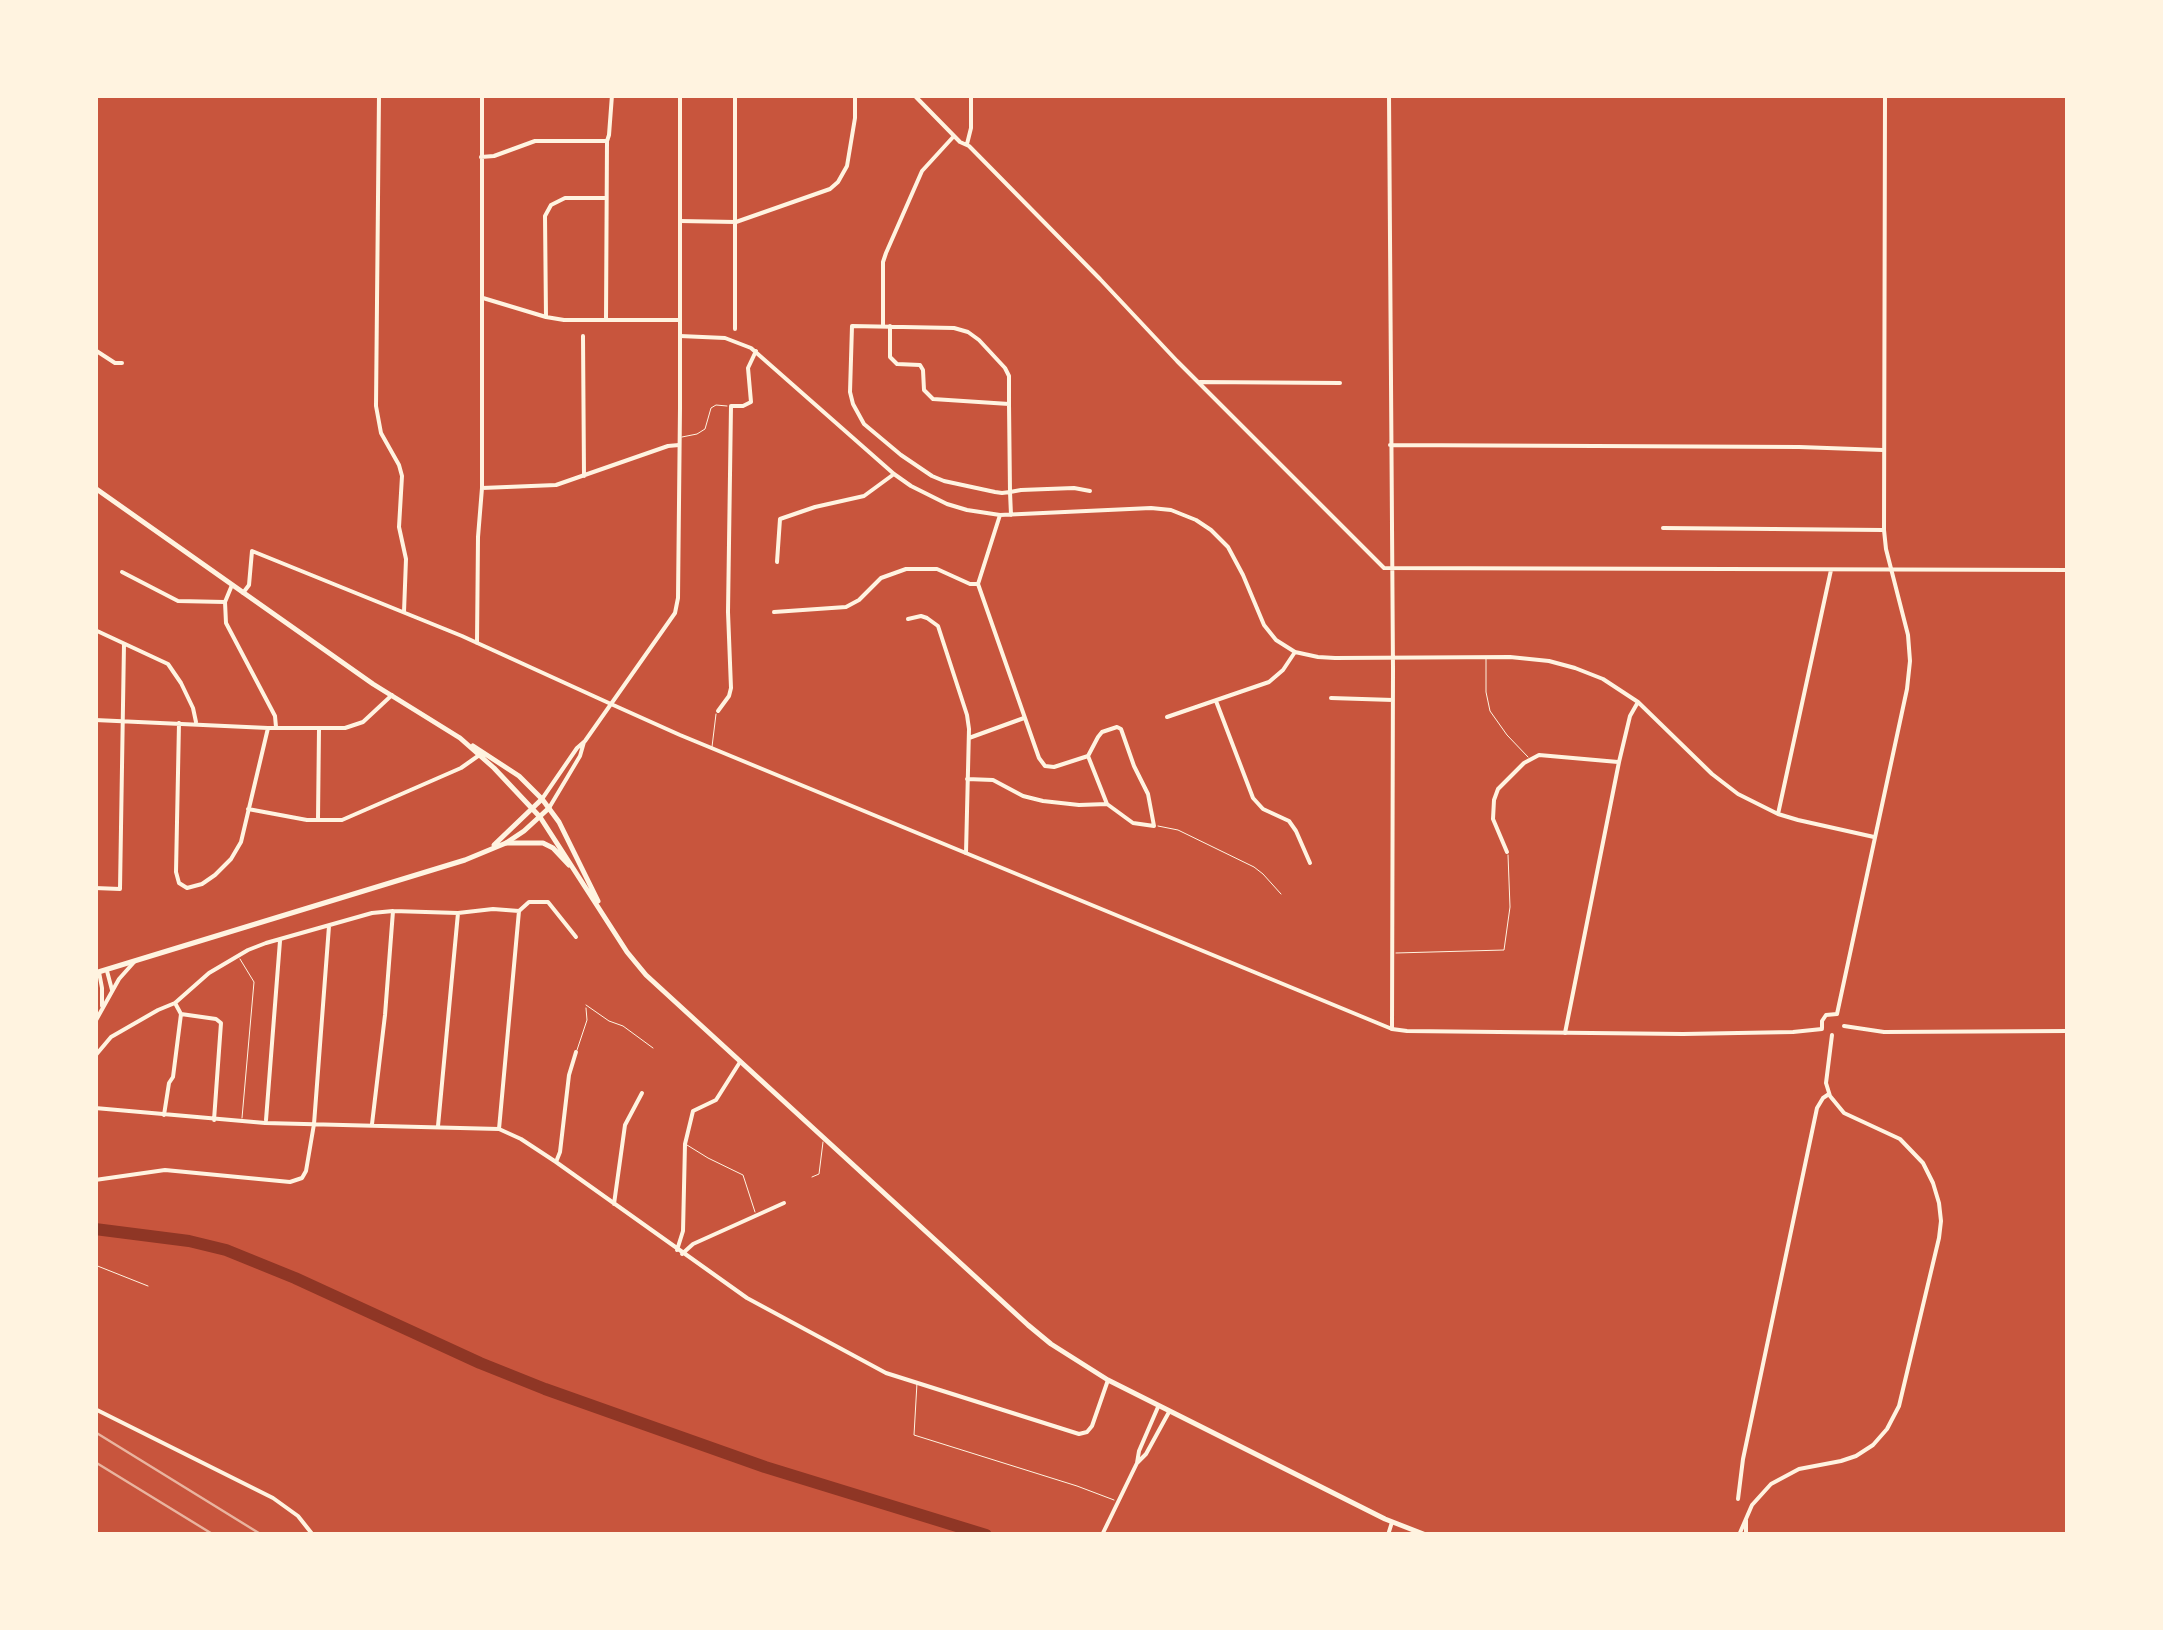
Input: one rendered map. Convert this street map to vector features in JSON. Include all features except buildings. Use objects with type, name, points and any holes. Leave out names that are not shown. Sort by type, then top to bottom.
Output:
[{"type":"main road","points":[[95,488],[392,695],[519,776],[549,808],[586,872],[602,912]]},
{"type":"main road","points":[[460,738],[540,817],[646,975],[1028,1326],[1108,1380],[1392,1522],[1426,1535]]},
{"type":"main road","points":[[489,849],[542,799]]},
{"type":"main road","points":[[506,844],[549,808]]},
{"type":"main road","points":[[100,971],[465,860],[506,844],[549,845],[577,874]]},
{"type":"street","points":[[379,95],[376,406],[380,433],[402,473],[399,528],[406,559],[404,612]]},
{"type":"street","points":[[477,643],[482,488],[482,95]]},
{"type":"street","points":[[606,320],[606,141],[612,95]]},
{"type":"street","points":[[542,799],[668,626],[678,598],[680,95]]},
{"type":"street","points":[[735,95],[735,329]]},
{"type":"street","points":[[680,221],[736,222],[826,191],[845,174],[855,95]]},
{"type":"street","points":[[914,95],[962,144],[968,144],[1384,568],[2068,570]]},
{"type":"street","points":[[968,144],[971,95]]},
{"type":"street","points":[[1389,95],[1392,1029]]},
{"type":"street","points":[[1837,1014],[1910,661],[1906,625],[1890,570],[1884,530],[1885,95]]},
{"type":"street","points":[[883,326],[886,253],[922,172],[954,136]]},
{"type":"street","points":[[481,157],[535,140],[606,141]]},
{"type":"street","points":[[546,318],[546,216],[551,205],[565,198],[606,198]]},
{"type":"street","points":[[482,298],[546,318],[680,320]]},
{"type":"street","points":[[1011,515],[1010,492],[1009,376],[1005,368],[968,332],[954,328],[852,326],[853,404],[864,424],[901,455],[944,481],[995,492],[1010,492],[1074,488],[1090,491]]},
{"type":"street","points":[[890,326],[890,357],[897,364],[920,365],[924,390],[934,399],[1009,404]]},
{"type":"street","points":[[583,336],[584,476]]},
{"type":"street","points":[[680,336],[724,338],[756,352],[894,474],[947,504],[1000,515],[1151,508],[1171,510],[1196,520],[1228,548],[1258,616],[1270,633],[1295,652],[1318,657],[1533,659],[1575,668],[1602,679],[1638,702],[1725,785],[1752,802],[1778,814],[1876,838]]},
{"type":"street","points":[[95,350],[115,363],[122,363]]},
{"type":"street","points":[[718,712],[731,688],[731,406],[751,402],[748,368],[756,352]]},
{"type":"street","points":[[1198,382],[1340,383]]},
{"type":"street","points":[[482,488],[540,487],[679,444]]},
{"type":"street","points":[[1390,445],[1883,450]]},
{"type":"street","points":[[777,562],[780,518],[864,496],[894,474]]},
{"type":"street","points":[[1000,515],[978,584],[1038,758],[1045,766],[1054,767],[1088,756],[1102,732],[1121,729],[1148,794],[1154,826],[1133,823],[1107,804],[1088,756]]},
{"type":"street","points":[[1663,528],[1884,530]]},
{"type":"street","points":[[243,593],[250,585],[252,551],[477,643],[712,748],[1392,1029],[1565,1034],[1822,1029]]},
{"type":"street","points":[[774,612],[846,607],[880,580],[906,569],[937,569],[978,584]]},
{"type":"street","points":[[1778,814],[1831,570]]},
{"type":"street","points":[[122,572],[178,601],[225,602]]},
{"type":"street","points":[[232,586],[225,602],[226,623],[275,716],[276,727]]},
{"type":"street","points":[[908,619],[921,616],[934,622],[964,706],[969,738],[966,853]]},
{"type":"street","points":[[95,630],[168,664],[181,682],[196,724]]},
{"type":"street","points":[[95,888],[120,889],[124,644]]},
{"type":"street","points":[[1167,717],[1269,682],[1295,652]]},
{"type":"street","points":[[95,720],[344,728],[363,722],[392,695]]},
{"type":"street","points":[[1331,698],[1393,700]]},
{"type":"street","points":[[1216,700],[1253,798],[1263,809],[1289,821],[1310,863]]},
{"type":"street","points":[[1565,1034],[1619,762],[1630,716],[1638,702]]},
{"type":"street","points":[[969,738],[1024,718]]},
{"type":"street","points":[[179,724],[176,878],[182,886],[195,887],[215,875],[234,854],[244,833],[268,728]]},
{"type":"street","points":[[318,819],[319,729]]},
{"type":"street","points":[[549,808],[580,756],[584,742]]},
{"type":"street","points":[[1508,852],[1493,819],[1494,800],[1502,784],[1530,759],[1542,755],[1619,762]]},
{"type":"street","points":[[248,809],[307,820],[342,820],[461,768],[479,756]]},
{"type":"street","points":[[967,780],[994,780],[1024,796],[1044,801],[1079,806],[1107,804]]},
{"type":"street","points":[[499,1129],[519,911],[528,902],[551,903],[576,937]]},
{"type":"street","points":[[372,1124],[393,911]]},
{"type":"street","points":[[95,1056],[111,1037],[175,1003],[209,973],[266,943],[372,913],[519,911]]},
{"type":"street","points":[[438,1126],[458,912]]},
{"type":"street","points":[[95,1180],[169,1170],[295,1181],[302,1178],[314,1124],[329,926]]},
{"type":"street","points":[[266,1123],[280,941]]},
{"type":"street","points":[[95,1022],[112,990],[135,961]]},
{"type":"street","points":[[100,971],[112,990]]},
{"type":"street","points":[[100,971],[101,1011]]},
{"type":"street","points":[[164,1116],[182,1014],[175,1003]]},
{"type":"street","points":[[182,1014],[222,1023],[214,1120]]},
{"type":"street","points":[[1822,1029],[1823,1018],[1829,1014],[1842,1018],[1844,1026]]},
{"type":"street","points":[[1844,1026],[1884,1032],[2068,1031]]},
{"type":"street","points":[[1743,1535],[1752,1505],[1784,1476],[1806,1466],[1850,1458],[1867,1450],[1887,1429],[1899,1406],[1939,1238],[1939,1203],[1924,1164],[1894,1135],[1844,1112],[1829,1094],[1826,1083],[1837,1034],[1844,1026]]},
{"type":"street","points":[[1822,1029],[1827,1034],[1837,1034]]},
{"type":"street","points":[[556,1162],[568,1076],[576,1052]]},
{"type":"street","points":[[680,1250],[684,1231],[685,1144],[694,1110],[716,1100],[740,1062]]},
{"type":"street","points":[[614,1204],[625,1126],[642,1093]]},
{"type":"street","points":[[1738,1499],[1817,1108],[1829,1094]]},
{"type":"street","points":[[95,1108],[266,1123],[499,1129],[521,1138],[762,1308],[876,1369],[1079,1434],[1092,1426],[1108,1380]]},
{"type":"street","points":[[680,1250],[784,1203]]},
{"type":"street","points":[[1102,1535],[1159,1405]]},
{"type":"street","points":[[95,1409],[273,1498],[298,1516],[314,1535]]},
{"type":"street","points":[[1137,1462],[1146,1454],[1170,1410]]},
{"type":"street","points":[[1388,1535],[1392,1522]]},
{"type":"lane","points":[[679,437],[703,430],[711,408],[731,406]]},
{"type":"lane","points":[[1486,657],[1490,712],[1530,759]]},
{"type":"lane","points":[[712,748],[718,712]]},
{"type":"lane","points":[[1154,826],[1176,829],[1252,866],[1281,894]]},
{"type":"lane","points":[[1392,953],[1502,951],[1506,947],[1510,907],[1508,852]]},
{"type":"lane","points":[[238,957],[254,982],[242,1121]]},
{"type":"lane","points":[[576,1052],[588,1017],[586,1005],[652,1048]]},
{"type":"lane","points":[[812,1178],[819,1174],[823,1139]]},
{"type":"lane","points":[[685,1144],[743,1174],[756,1216]]},
{"type":"lane","points":[[95,1266],[148,1286]]},
{"type":"lane","points":[[917,1384],[914,1436],[1118,1501]]},
{"type":"waterway","points":[[95,1229],[189,1241],[226,1250],[545,1389],[765,1467],[986,1535]]},
{"type":"railway","points":[[95,1432],[262,1535]]},
{"type":"railway","points":[[95,1462],[214,1535]]}]
